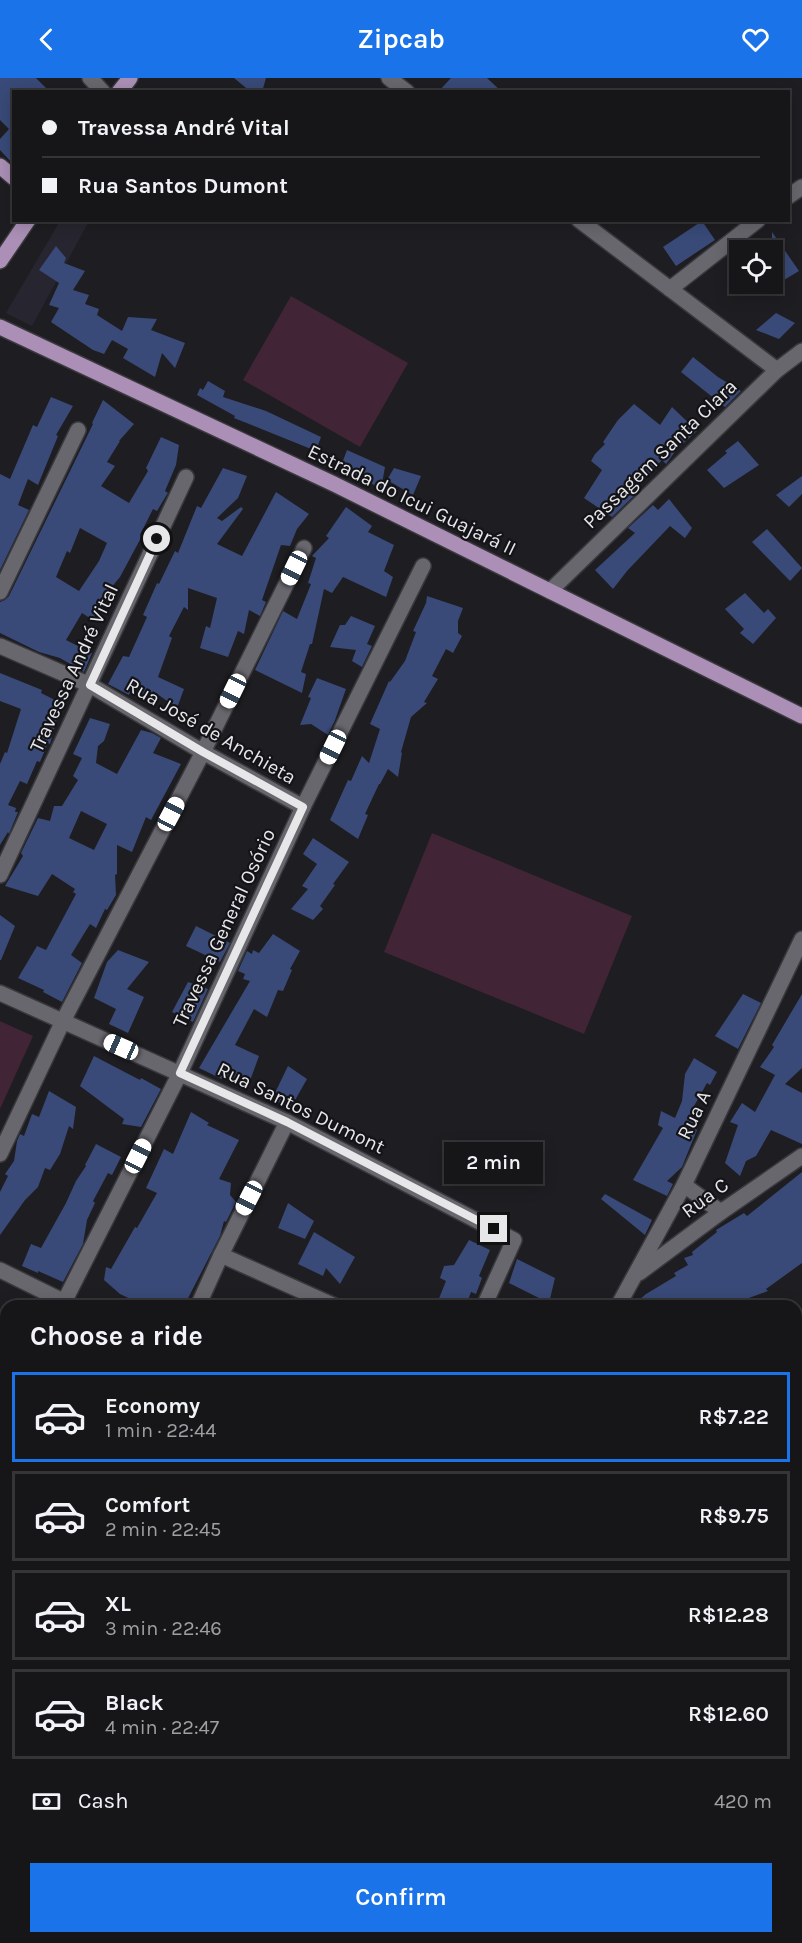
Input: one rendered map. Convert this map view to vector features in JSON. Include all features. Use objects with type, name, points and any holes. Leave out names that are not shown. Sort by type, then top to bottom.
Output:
[{"type":"main road","points":[[121,90],[130,78]]},
{"type":"main road","points":[[0,166],[12,176]]},
{"type":"main road","points":[[0,261],[27,222]]},
{"type":"main road","name":"Estrada do Icui Guajará II","points":[[0,327],[334,484],[802,716]]},
{"type":"street","points":[[90,78],[100,90]]},
{"type":"street","points":[[389,78],[404,90]]},
{"type":"street","points":[[582,222],[777,370]]},
{"type":"street","points":[[670,289],[755,222]]},
{"type":"street","name":"Passagem Santa Clara","points":[[550,591],[777,370],[802,351]]},
{"type":"street","points":[[0,592],[78,430]]},
{"type":"street","name":"Travessa André Vital","points":[[0,875],[186,477]]},
{"type":"street","points":[[0,1154],[63,1021],[203,752],[304,548]]},
{"type":"street","name":"Travessa General Osório","points":[[68,1300],[180,1073],[303,807],[423,566]]},
{"type":"street","name":"Rua José de Anchieta","points":[[0,646],[90,685],[203,752],[303,807]]},
{"type":"street","name":"Rua A","points":[[621,1300],[684,1185],[802,939]]},
{"type":"street","name":"Rua Santos Dumont","points":[[0,993],[287,1122],[514,1240],[487,1300]]},
{"type":"street","points":[[201,1300],[287,1122]]},
{"type":"street","name":"Rua C","points":[[635,1275],[802,1156]]},
{"type":"street","points":[[684,1185],[721,1212]]},
{"type":"street","points":[[221,1255],[322,1300]]},
{"type":"street","points":[[0,1270],[57,1300]]},
{"type":"shaded area","points":[[59,222],[88,222],[32,326],[6,313]]},
{"type":"shaded area","points":[[291,296],[408,363],[360,447],[243,380]]},
{"type":"shaded area","points":[[432,833],[632,916],[584,1034],[384,952]]},
{"type":"shaded area","points":[[0,1021],[33,1036],[0,1109]]},
{"type":"building","points":[[0,78],[36,78],[48,90],[12,90],[12,163],[0,150],[0,139],[9,129],[0,120]]},
{"type":"building","points":[[234,78],[266,78],[263,90],[249,90]]},
{"type":"building","points":[[451,78],[487,78],[500,90],[440,90]]},
{"type":"building","points":[[700,222],[715,240],[676,266],[663,247]]},
{"type":"building","points":[[56,246],[66,258],[64,263],[85,271],[73,290],[89,295],[85,304],[99,309],[97,315],[122,331],[128,317],[157,319],[151,330],[185,343],[175,368],[162,353],[155,377],[123,358],[128,349],[112,340],[104,354],[93,350],[51,322],[59,308],[49,305],[59,283],[39,270]]},
{"type":"building","points":[[783,248],[799,271],[783,279]]},
{"type":"building","points":[[776,313],[795,323],[779,339],[756,330]]},
{"type":"building","points":[[693,357],[718,377],[741,391],[725,407],[681,372]]},
{"type":"building","points":[[208,381],[225,391],[223,397],[266,411],[321,437],[316,451],[234,418],[235,416],[197,395],[200,388],[203,390]]},
{"type":"building","points":[[51,397],[73,406],[56,435],[58,436],[38,485],[28,479],[18,505],[29,510],[0,570],[0,474],[10,479],[33,425],[37,427]]},
{"type":"building","points":[[103,400],[134,424],[119,441],[107,462],[115,466],[101,486],[129,503],[148,471],[146,468],[161,437],[179,445],[176,465],[165,491],[168,493],[157,511],[153,509],[140,535],[142,536],[120,577],[100,601],[96,622],[82,613],[66,640],[92,653],[84,672],[60,658],[39,652],[0,633],[0,602],[9,596]],"holes":[[[80,528],[107,543],[99,561],[79,591],[56,577],[67,551],[70,553]]]},
{"type":"building","points":[[634,404],[660,425],[672,407],[697,431],[677,449],[666,464],[662,460],[636,488],[639,491],[612,517],[584,498],[602,470],[591,461],[605,444],[603,442],[618,420]]},
{"type":"building","points":[[738,441],[759,465],[724,488],[707,470]]},
{"type":"building","points":[[347,450],[385,467],[381,489],[341,466]]},
{"type":"building","points":[[223,468],[247,476],[238,498],[217,518],[222,521],[241,507],[243,509],[217,544],[242,556],[276,492],[309,514],[297,529],[290,546],[281,545],[262,600],[266,602],[260,616],[249,610],[244,634],[238,631],[228,657],[200,648],[206,626],[210,628],[217,598],[188,588],[188,610],[184,607],[169,636],[172,638],[158,677],[184,689],[177,708],[153,691],[149,701],[133,685],[129,695],[108,684],[123,656],[129,657],[147,617],[143,615],[157,583],[159,584],[175,551],[178,553],[197,506],[201,508]]},
{"type":"building","points":[[394,468],[421,476],[413,495],[387,480]]},
{"type":"building","points":[[802,476],[802,494],[789,507],[776,495]]},
{"type":"building","points":[[669,499],[692,528],[685,538],[670,526],[613,589],[595,570],[635,533],[628,528],[653,505],[658,510]]},
{"type":"building","points":[[346,507],[372,526],[368,532],[394,545],[384,571],[393,577],[386,597],[343,577],[332,593],[324,589],[312,644],[310,644],[301,672],[306,674],[302,693],[255,670],[283,611],[297,619],[311,584],[308,583],[316,558],[312,556],[329,538],[326,536]]},
{"type":"building","points":[[767,529],[802,568],[790,581],[752,542]]},
{"type":"building","points":[[745,593],[764,613],[768,609],[776,618],[753,644],[740,633],[744,629],[725,609]]},
{"type":"building","points":[[427,596],[463,608],[458,621],[458,633],[462,636],[453,653],[446,649],[432,676],[438,679],[424,702],[427,703],[411,717],[401,752],[398,777],[388,769],[365,814],[368,815],[358,839],[330,820],[362,756],[369,763],[380,729],[370,724],[389,681],[405,661],[416,632],[413,631]]},
{"type":"building","points":[[351,616],[375,626],[367,644],[372,646],[362,667],[352,661],[356,650],[330,647],[340,625],[345,625]]},
{"type":"building","points":[[0,673],[42,690],[41,693],[61,703],[50,744],[48,743],[40,762],[37,761],[27,784],[20,781],[8,805],[16,808],[15,812],[18,812],[9,834],[8,832],[0,845],[0,764],[5,752],[7,753],[21,709],[0,701]]},
{"type":"building","points":[[317,678],[346,689],[328,735],[311,724],[300,725],[311,698],[308,697]]},
{"type":"building","points":[[90,718],[110,724],[104,741],[98,746],[96,763],[117,774],[141,730],[161,738],[153,753],[181,764],[151,820],[146,817],[132,852],[117,845],[116,895],[107,910],[105,909],[96,928],[90,924],[71,955],[82,963],[62,1002],[43,992],[44,990],[18,978],[37,946],[46,950],[76,894],[73,892],[75,889],[52,874],[38,896],[5,886],[23,856],[21,853],[38,818],[50,821],[54,806],[62,806],[78,780],[73,776],[82,758],[73,754]],"holes":[[[81,811],[107,824],[94,850],[69,838]]]},
{"type":"building","points":[[313,838],[349,862],[320,906],[323,909],[313,920],[291,909],[308,889],[302,886],[317,864],[303,854]]},
{"type":"building","points":[[0,915],[15,926],[1,960],[0,960]]},
{"type":"building","points":[[196,926],[230,943],[220,962],[186,946]]},
{"type":"building","points":[[273,934],[300,951],[290,969],[292,970],[283,991],[278,990],[267,1017],[254,1009],[235,1045],[259,1056],[247,1089],[223,1076],[222,1079],[199,1068],[250,981],[243,979],[245,974],[238,971],[247,951],[252,954],[253,950],[259,953]]},
{"type":"building","points":[[118,950],[149,962],[127,989],[144,997],[128,1033],[109,1024],[116,1009],[94,998],[107,962]]},
{"type":"building","points":[[188,982],[208,989],[193,1022],[172,1012]]},
{"type":"building","points":[[743,994],[761,1003],[738,1049],[715,1036]]},
{"type":"building","points":[[802,994],[802,1068],[785,1084],[802,1093],[802,1144],[771,1130],[756,1156],[746,1161],[740,1176],[725,1163],[738,1125],[730,1122],[742,1103],[755,1112],[775,1075],[760,1067],[774,1047],[772,1045]]},
{"type":"building","points":[[94,1056],[161,1089],[141,1127],[122,1124],[124,1119],[80,1086]]},
{"type":"building","points":[[694,1058],[717,1072],[710,1085],[707,1083],[694,1106],[699,1109],[694,1128],[697,1130],[682,1167],[667,1181],[673,1184],[667,1196],[633,1180],[663,1128],[658,1125],[661,1111],[675,1118],[682,1101],[685,1074]]},
{"type":"building","points":[[288,1066],[307,1079],[290,1109],[272,1099]]},
{"type":"building","points":[[49,1091],[76,1107],[73,1129],[69,1126],[60,1154],[50,1170],[45,1168],[38,1187],[25,1200],[0,1235],[0,1192],[8,1176],[5,1174],[14,1161],[20,1134],[24,1136],[32,1114],[39,1117]]},
{"type":"building","points":[[191,1112],[209,1123],[207,1125],[239,1140],[219,1179],[231,1183],[230,1195],[236,1202],[226,1222],[224,1221],[220,1236],[187,1300],[132,1300],[120,1294],[104,1280],[106,1267],[111,1269],[157,1193],[146,1188],[164,1149],[173,1154]]},
{"type":"building","points":[[96,1144],[121,1157],[112,1175],[108,1173],[93,1201],[95,1203],[87,1220],[83,1244],[63,1282],[22,1266],[31,1244],[41,1248]]},
{"type":"building","points":[[802,1172],[802,1263],[766,1289],[768,1291],[746,1300],[639,1300],[676,1276],[674,1273],[688,1265],[684,1258],[693,1255],[692,1252],[717,1232],[716,1230],[744,1213],[747,1216]]},
{"type":"building","points":[[605,1194],[652,1220],[645,1235],[601,1199]]},
{"type":"building","points":[[288,1203],[314,1221],[305,1239],[278,1228]]},
{"type":"building","points":[[314,1232],[355,1257],[340,1284],[326,1268],[323,1276],[298,1264]]},
{"type":"building","points":[[469,1240],[490,1250],[479,1276],[482,1278],[476,1294],[471,1292],[468,1300],[438,1300],[446,1281],[440,1278],[444,1266],[454,1265]]},
{"type":"building","points":[[517,1259],[555,1278],[550,1300],[543,1300],[509,1283]]},
{"type":"route","points":[[157,539],[90,685],[203,752],[303,807],[180,1073],[287,1122],[494,1229]]}]
